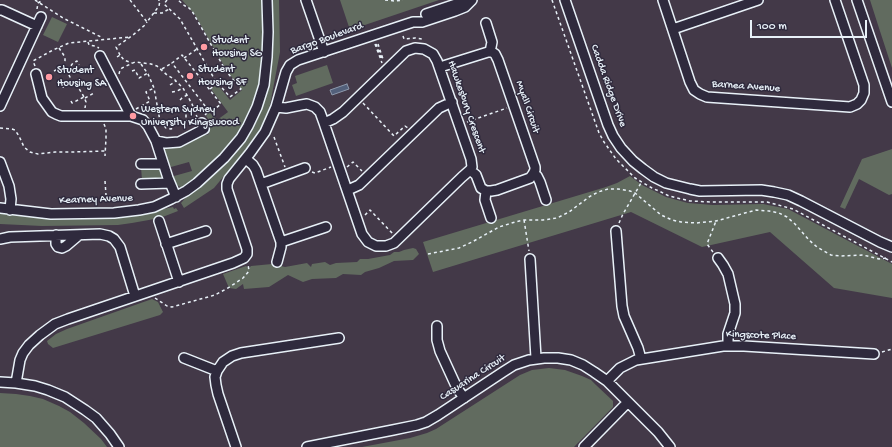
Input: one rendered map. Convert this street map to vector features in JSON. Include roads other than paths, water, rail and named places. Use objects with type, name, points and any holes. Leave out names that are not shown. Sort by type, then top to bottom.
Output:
[{"type":"street","name":"Kearney Avenue","points":[[0,208],[51,214],[114,213],[139,210],[154,207],[176,197],[198,183],[224,158],[241,138],[254,114],[260,98],[266,71],[268,39],[267,0]]},
{"type":"street","points":[[306,0],[324,52]]},
{"type":"street","name":"Bargo Boulevard","points":[[413,22],[420,16],[463,0]]},
{"type":"street","name":"Bargo Boulevard","points":[[179,282],[241,260],[246,256],[247,249],[227,188],[229,179],[261,138],[276,107],[286,72],[290,65],[298,60],[413,22],[422,22],[455,11],[465,7],[472,0]]},
{"type":"street","name":"Cadda Ridge Drive","points":[[565,0],[613,136],[621,148],[643,169],[666,183],[690,189],[706,191],[761,190],[788,195],[801,200],[892,247]]},
{"type":"street","name":"Barnea Avenue","points":[[662,0],[692,86],[696,92],[702,95],[847,107],[857,104],[861,100],[864,93],[864,85],[835,0]]},
{"type":"street","points":[[672,29],[758,0]]},
{"type":"street","points":[[857,0],[892,102]]},
{"type":"street","points":[[0,10],[37,26]]},
{"type":"street","points":[[0,106],[41,17]]},
{"type":"street","points":[[440,67],[485,52],[490,52],[492,42],[486,23]]},
{"type":"street","name":"Hawkesbury Crescent","points":[[324,123],[343,112],[408,50],[413,48],[428,50],[435,56],[471,159],[472,165],[470,170],[396,241],[386,246],[373,245],[365,238],[361,232],[348,190]]},
{"type":"street","name":"Myall Circuit","points":[[490,52],[495,54],[498,60],[535,168],[533,174]]},
{"type":"street","points":[[100,56],[134,112],[143,120],[151,134],[176,197]]},
{"type":"street","points":[[36,74],[42,98],[52,112],[62,116],[96,116],[134,112]]},
{"type":"street","points":[[276,107],[284,108],[301,104],[310,105],[319,110],[348,190],[359,185],[440,108],[452,102]]},
{"type":"street","points":[[151,134],[166,143],[179,142],[204,129],[202,123]]},
{"type":"street","points":[[246,159],[255,168],[281,242],[277,262]]},
{"type":"street","points":[[0,162],[9,186],[11,198],[10,210]]},
{"type":"street","points":[[141,164],[163,164]]},
{"type":"street","points":[[261,184],[308,169]]},
{"type":"street","points":[[470,170],[476,175],[481,188],[487,192],[530,178],[533,174],[540,182],[546,200]]},
{"type":"street","points":[[141,184],[170,183]]},
{"type":"street","points":[[487,192],[485,200],[491,218]]},
{"type":"street","points":[[16,383],[21,356],[29,345],[54,324],[179,282],[159,221]]},
{"type":"street","points":[[281,242],[326,226]]},
{"type":"street","points":[[166,244],[206,231]]},
{"type":"street","points":[[616,231],[622,306],[624,316],[638,348],[641,359]]},
{"type":"street","points":[[0,239],[10,237],[56,235],[103,234],[109,236],[117,242],[121,249],[135,296]]},
{"type":"street","points":[[718,258],[728,274],[735,304],[735,313],[728,334],[728,346]]},
{"type":"street","points":[[530,259],[536,358]]},
{"type":"street","points":[[437,326],[437,340],[440,351],[457,388],[464,398]]},
{"type":"street","points":[[236,447],[215,382],[220,365],[225,360],[238,354],[339,338]]},
{"type":"street","name":"Kingscote Place","points":[[607,381],[620,368],[641,359],[728,346],[874,354]]},
{"type":"street","points":[[184,358],[217,371]]},
{"type":"street","name":"Casuarina Circuit","points":[[307,447],[426,422],[438,416],[508,369],[524,361],[536,358],[558,358],[578,362],[594,372],[607,381],[658,432],[670,447]]},
{"type":"street","points":[[0,382],[35,386],[72,401],[96,418],[120,447]]},
{"type":"street","points":[[584,447],[628,402]]},
{"type":"water","points":[[347,84],[349,89],[332,95],[330,90]]},
{"type":"place","name":"Student Housing SG","points":[[204,47]]},
{"type":"place","name":"Student Housing SF","points":[[190,76]]},
{"type":"place","name":"Student Housing SA","points":[[49,77]]},
{"type":"place","name":"Western Sydney University Kingswood","points":[[133,116]]}]
